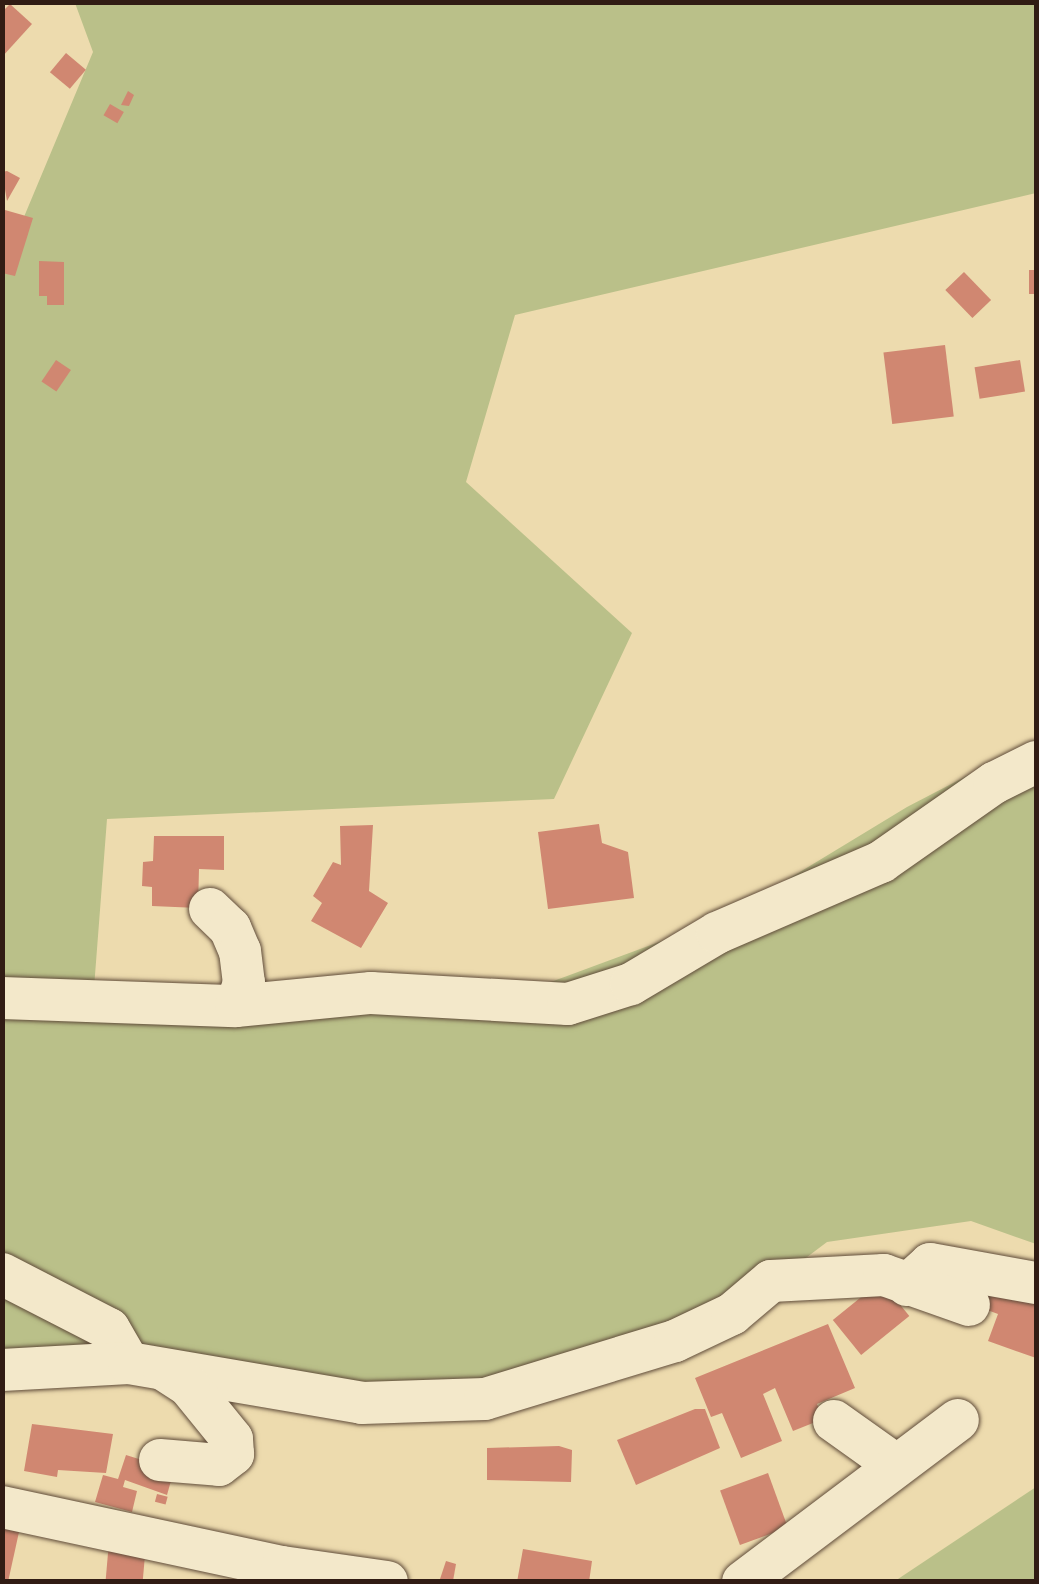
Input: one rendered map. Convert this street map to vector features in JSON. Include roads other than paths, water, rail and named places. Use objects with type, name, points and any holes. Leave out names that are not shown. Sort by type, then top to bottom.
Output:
[{"type":"street","points":[[2,998],[236,1006],[371,992],[568,1004],[631,984],[717,933],[880,862],[994,783],[1036,762]]},
{"type":"street","points":[[210,909],[230,928],[240,951],[244,983],[236,1006]]},
{"type":"street","points":[[907,1286],[930,1264],[1036,1283]]},
{"type":"street","points":[[2,1274],[110,1329],[144,1365],[189,1386],[232,1439],[233,1454],[219,1465],[160,1460]]},
{"type":"street","points":[[2,1370],[144,1365],[362,1403],[485,1399],[675,1341],[732,1314],[771,1281],[884,1274],[907,1286],[970,1305]]},
{"type":"street","points":[[743,1582],[820,1502],[896,1465],[958,1420]]},
{"type":"street","points":[[834,1421],[896,1465]]},
{"type":"street","points":[[2,1508],[282,1567],[388,1582]]}]
